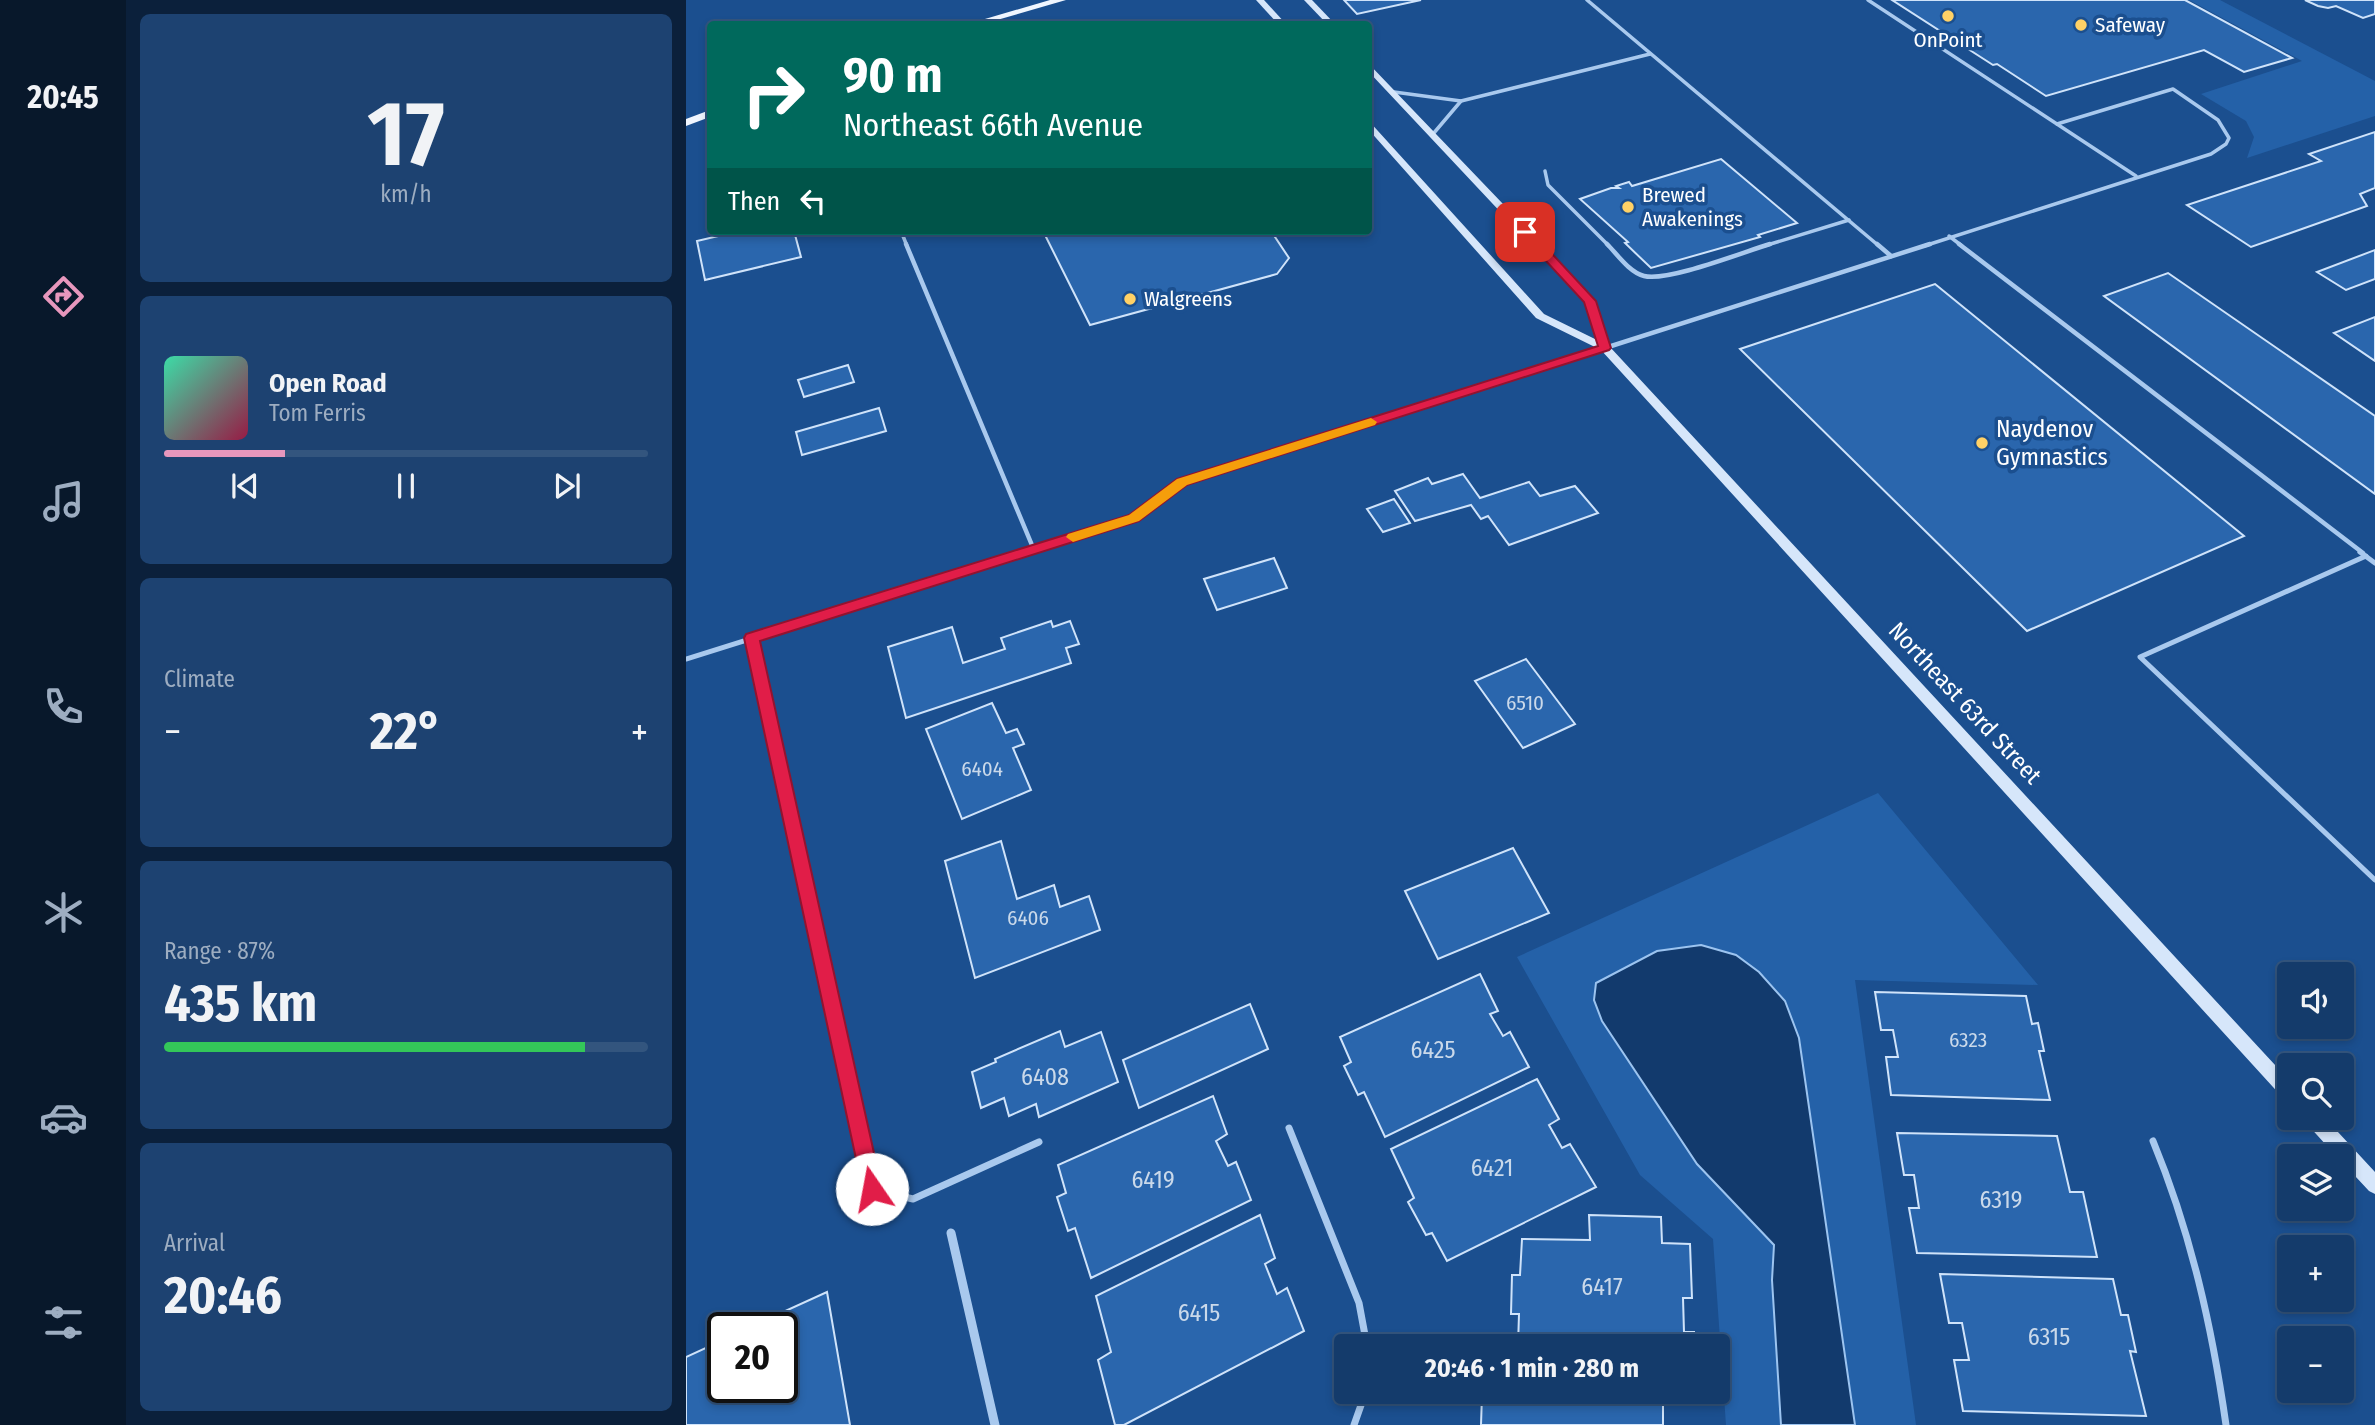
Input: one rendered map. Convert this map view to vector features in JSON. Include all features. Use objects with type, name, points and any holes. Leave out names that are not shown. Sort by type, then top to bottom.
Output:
[{"type":"main road","points":[[984,21],[1061,0]]},
{"type":"main road","points":[[1260,0],[1279,21]]},
{"type":"main road","points":[[1308,0],[1328,21]]},
{"type":"main road","name":"Northeast 63rd Street","points":[[1372,69],[1590,301],[1605,348]]},
{"type":"main road","points":[[686,123],[707,114]]},
{"type":"main road","name":"Northeast 63rd Street","points":[[1372,127],[1540,316],[1605,348],[2277,1079]]},
{"type":"main road","points":[[2324,1130],[2375,1185]]},
{"type":"street","points":[[1182,482],[1605,348]]},
{"type":"street","points":[[951,1233],[995,1425]]},
{"type":"lane","points":[[1587,0],[1891,256]]},
{"type":"lane","points":[[1868,0],[2136,176]]},
{"type":"lane","points":[[1394,92],[1461,101],[1651,54]]},
{"type":"lane","points":[[1605,348],[2211,154],[2226,144],[2229,138],[2218,120],[2173,89],[2057,124]]},
{"type":"lane","points":[[1433,134],[1461,101]]},
{"type":"lane","points":[[1545,171],[1548,185],[1634,271],[1645,276],[1665,276],[1849,220]]},
{"type":"lane","points":[[903,235],[1034,550]]},
{"type":"lane","points":[[1950,236],[2375,563]]},
{"type":"lane","points":[[686,659],[1134,518],[1182,482]]},
{"type":"lane","points":[[2366,556],[2140,657],[2375,880]]},
{"type":"lane","points":[[751,638],[872,1189],[913,1199],[1039,1142]]},
{"type":"lane","points":[[1289,1128],[1359,1303],[1365,1334]]},
{"type":"lane","points":[[2153,1141],[2188,1233],[2219,1375],[2226,1425]]},
{"type":"lane","points":[[1354,1425],[1361,1404]]},
{"type":"shaded area","points":[[2189,0],[2220,0],[2375,81],[2375,116],[2247,158],[2254,137],[2246,121],[2201,94],[2302,61]]},
{"type":"shaded area","points":[[1878,793],[2038,985],[1855,980],[1916,1425],[1726,1425],[1725,1404],[1730,1404],[1730,1334],[1720,1334],[1713,1239],[1640,1175],[1517,957]]},
{"type":"shaded area","points":[[1701,945],[1736,955],[1759,972],[1785,1001],[1799,1038],[1855,1425],[1781,1425],[1772,1280],[1774,1245],[1697,1164],[1602,1021],[1594,1000],[1596,983],[1657,951]]},
{"type":"building","points":[[1344,0],[1421,0],[1357,14]]},
{"type":"building","name":"Safeway","points":[[1892,0],[2185,0],[2292,58],[2244,72],[2204,50],[2046,96]]},
{"type":"building","points":[[2305,0],[2375,0],[2375,14],[2363,18],[2336,6],[2328,8]]},
{"type":"building","points":[[2375,132],[2375,188],[2360,194],[2367,206],[2251,247],[2187,205],[2321,161],[2309,154]]},
{"type":"building","points":[[1721,159],[1797,223],[1758,235],[1760,237],[1651,268],[1625,243],[1628,242],[1580,199],[1611,188],[1619,188],[1616,186],[1629,182],[1632,186]]},
{"type":"building","points":[[723,235],[795,235],[801,257],[705,280],[697,241]]},
{"type":"building","name":"Walgreens","points":[[1045,235],[1274,235],[1289,258],[1277,274],[1090,325]]},
{"type":"building","points":[[2375,250],[2375,279],[2346,290],[2317,272]]},
{"type":"building","points":[[2168,273],[2375,416],[2375,494],[2104,296]]},
{"type":"building","name":"Naydenov Gymnastics","points":[[1935,284],[2244,536],[2027,631],[1740,349]]},
{"type":"building","points":[[2375,317],[2375,361],[2334,333]]},
{"type":"building","points":[[848,365],[854,382],[804,397],[798,380]]},
{"type":"building","points":[[879,408],[886,431],[802,455],[796,432]]},
{"type":"building","points":[[1463,474],[1480,498],[1529,482],[1540,496],[1575,486],[1598,513],[1509,545],[1488,516],[1481,519],[1471,505],[1415,521],[1395,491],[1428,478],[1432,484]]},
{"type":"building","points":[[1394,499],[1410,523],[1383,532],[1367,509]]},
{"type":"building","points":[[1274,558],[1287,588],[1217,610],[1204,579]]},
{"type":"building","points":[[1051,621],[1053,627],[1070,621],[1079,644],[1066,648],[1071,663],[906,718],[888,647],[952,627],[963,663],[1005,649],[1001,638]]},
{"type":"building","points":[[1526,659],[1575,724],[1523,748],[1475,681]]},
{"type":"building","points":[[992,703],[1006,733],[1017,729],[1024,744],[1013,748],[1031,790],[962,819],[926,729]]},
{"type":"building","points":[[1001,841],[1017,899],[1054,885],[1060,907],[1089,896],[1100,930],[975,978],[945,861]]},
{"type":"building","points":[[1513,848],[1549,913],[1438,959],[1405,891]]},
{"type":"building","points":[[1480,974],[1498,1011],[1490,1014],[1503,1036],[1510,1032],[1529,1067],[1385,1137],[1364,1092],[1358,1095],[1344,1066],[1351,1062],[1340,1037]]},
{"type":"building","points":[[1875,992],[2026,996],[2032,1024],[2038,1023],[2044,1051],[2039,1051],[2050,1100],[1891,1095],[1886,1057],[1898,1057],[1893,1030],[1881,1030]]},
{"type":"building","points":[[1250,1004],[1268,1049],[1139,1108],[1123,1060]]},
{"type":"building","points":[[1060,1031],[1065,1047],[1101,1032],[1118,1082],[1039,1117],[1036,1104],[1009,1116],[1004,1098],[981,1108],[972,1072]]},
{"type":"building","points":[[1537,1079],[1559,1119],[1549,1125],[1562,1148],[1570,1144],[1596,1187],[1447,1261],[1432,1233],[1426,1235],[1408,1202],[1414,1198],[1391,1149]]},
{"type":"building","points":[[1213,1096],[1227,1134],[1216,1141],[1228,1166],[1236,1162],[1251,1200],[1091,1278],[1075,1228],[1068,1231],[1057,1197],[1066,1193],[1058,1165]]},
{"type":"building","points":[[1897,1133],[2057,1136],[2070,1192],[2083,1192],[2097,1257],[1917,1253],[1909,1208],[1919,1208],[1914,1175],[1904,1175]]},
{"type":"building","points":[[1260,1215],[1275,1258],[1265,1264],[1277,1294],[1287,1288],[1304,1331],[1124,1425],[1115,1425],[1098,1360],[1111,1352],[1096,1296]]},
{"type":"building","points":[[1589,1215],[1661,1217],[1662,1243],[1690,1244],[1692,1298],[1683,1298],[1684,1332],[1694,1334],[1518,1334],[1519,1314],[1511,1314],[1512,1275],[1520,1275],[1522,1239],[1590,1240]]},
{"type":"building","points":[[1940,1274],[2113,1279],[2121,1315],[2128,1315],[2136,1352],[2130,1351],[2146,1416],[1963,1411],[1954,1360],[1969,1360],[1962,1323],[1949,1323]]},
{"type":"building","points":[[827,1292],[850,1425],[686,1425],[686,1357],[707,1347],[707,1403],[798,1403],[798,1312],[783,1312]]},
{"type":"building","points":[[1482,1404],[1663,1404],[1663,1425],[1481,1425]]},
{"type":"slow traffic","points":[[1073,537],[1134,518],[1182,482],[1371,422]]},
{"type":"place","name":"OnPoint","points":[[1948,16]]},
{"type":"place","name":"Safeway","points":[[2081,25]]},
{"type":"place","name":"Brewed Awakenings","points":[[1628,207]]},
{"type":"place","name":"Walgreens","points":[[1130,299]]},
{"type":"place","name":"Naydenov Gymnastics","points":[[1982,443]]},
{"type":"route","points":[[872,1189],[751,638],[1134,518],[1182,482],[1605,348],[1590,301],[1525,232]]}]
